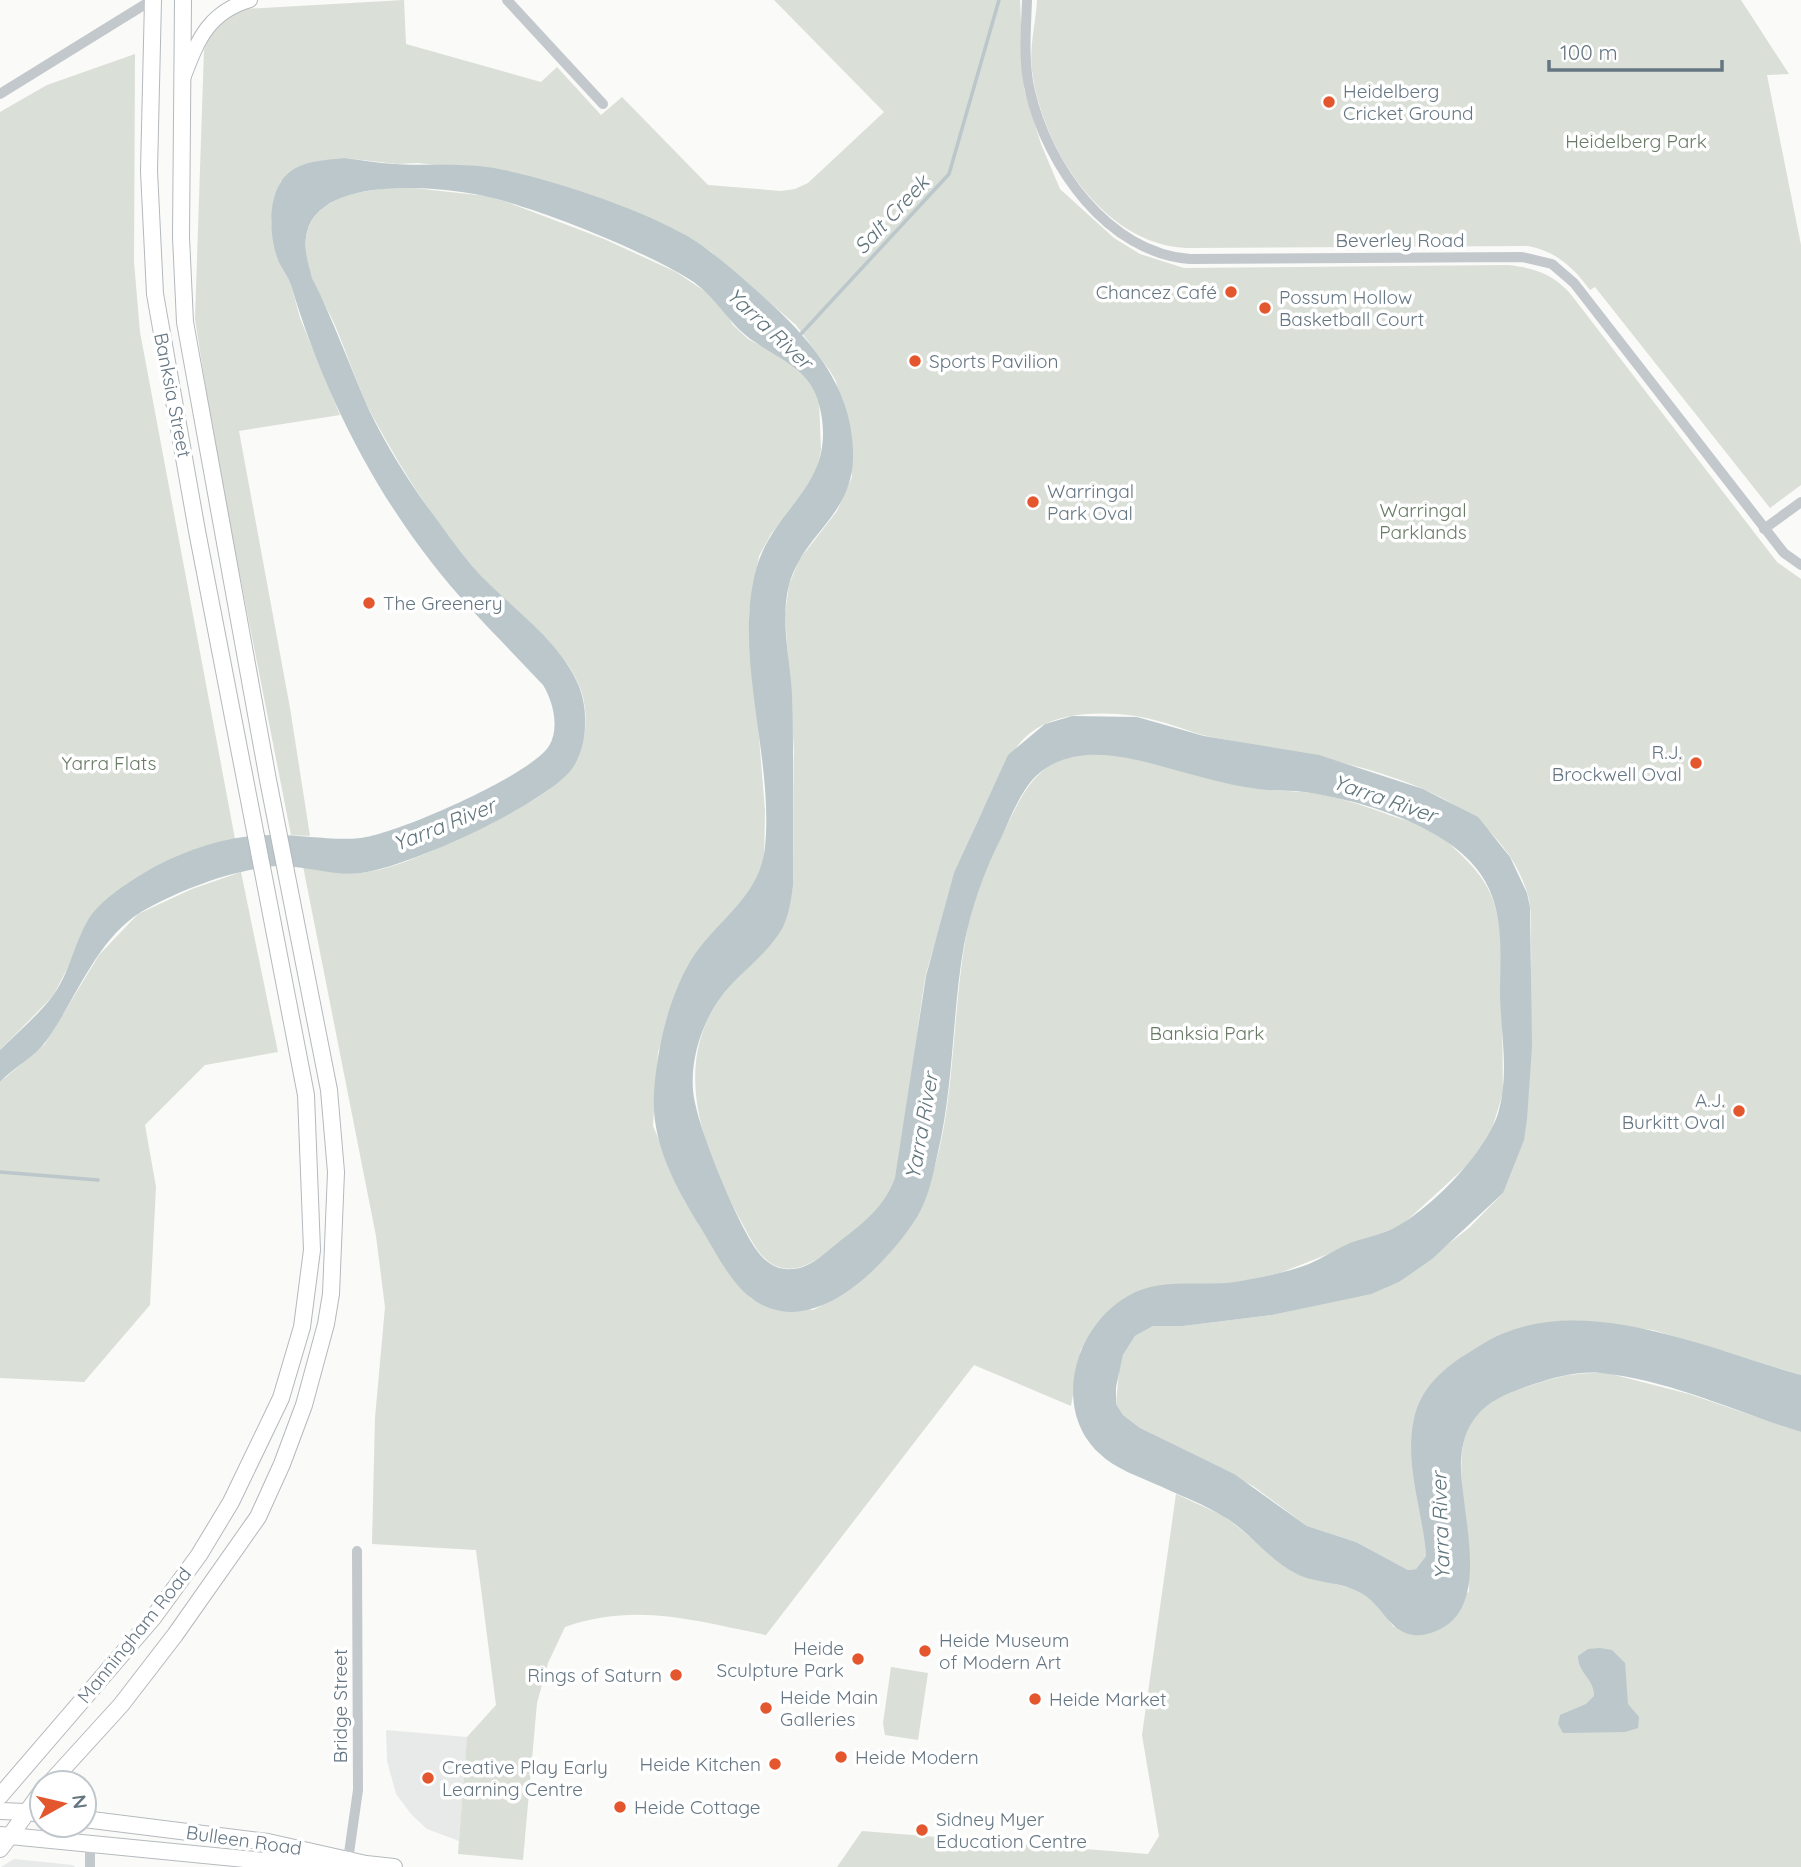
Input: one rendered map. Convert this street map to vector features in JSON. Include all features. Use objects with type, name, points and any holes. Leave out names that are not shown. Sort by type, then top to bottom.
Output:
[{"type":"main road","name":"Banksia Street","points":[[153,0],[149,171],[155,294],[197,531],[275,928]]},
{"type":"main road","name":"Banksia Street","points":[[183,0],[181,257],[186,329],[295,923]]},
{"type":"main road","points":[[183,78],[198,38],[208,23],[226,9],[250,0]]},
{"type":"main road","name":"Manningham Road","points":[[63,1769],[121,1704],[175,1635],[258,1517],[282,1464],[315,1369],[331,1294],[336,1172],[329,1090],[295,923]]},
{"type":"main road","name":"Manningham Road","points":[[0,1796],[153,1618],[205,1545],[256,1451],[281,1398],[302,1327],[308,1290],[312,1216],[306,1095],[275,928]]},
{"type":"main road","points":[[256,1451],[282,1464]]},
{"type":"main road","points":[[0,1773],[23,1767]]},
{"type":"main road","points":[[0,1811],[28,1813]]},
{"type":"main road","points":[[4,1840],[28,1819]]},
{"type":"main road","name":"Bulleen Road","points":[[98,1821],[268,1842],[348,1860]]},
{"type":"main road","name":"Bulleen Road","points":[[4,1840],[90,1844],[265,1861],[348,1860]]},
{"type":"main road","points":[[348,1860],[394,1867]]},
{"type":"street","points":[[0,94],[153,0]]},
{"type":"street","points":[[507,0],[603,104]]},
{"type":"street","name":"Beverley Road","points":[[1027,1],[1027,71],[1041,126],[1070,179],[1125,238],[1154,253],[1190,259],[1522,257],[1545,261],[1574,283],[1784,554],[1801,565]]},
{"type":"street","points":[[1764,529],[1801,502]]},
{"type":"street","name":"Bridge Street","points":[[348,1860],[358,1790],[357,1551]]},
{"type":"street","points":[[90,1844],[90,1867]]},
{"type":"shaded area","name":"Creative Play Early Learning Centre","points":[[386,1730],[467,1737],[459,1841],[427,1829],[396,1794],[387,1761]]},
{"type":"shaded area","points":[[14,1859],[73,1865],[75,1867],[1,1867]]},
{"type":"green space","name":"Warringal Parklands","points":[[404,0],[406,44],[541,82],[557,67],[601,115],[622,97],[708,185],[781,191],[808,183],[884,112],[774,0],[1020,0],[1024,89],[1041,144],[1060,189],[1114,238],[1140,254],[1184,268],[1508,265],[1542,272],[1569,292],[1777,562],[1801,579],[1801,1375],[1653,1330],[1592,1323],[1433,1382],[1415,1424],[1413,1445],[1416,1489],[1426,1556],[1416,1569],[1408,1570],[1356,1542],[1307,1526],[1253,1486],[1140,1428],[1123,1415],[1116,1404],[1119,1371],[1123,1355],[1135,1336],[1153,1326],[1183,1326],[1272,1315],[1371,1293],[1399,1282],[1469,1228],[1503,1193],[1526,1038],[1531,975],[1531,926],[1528,895],[1512,859],[1488,830],[1441,797],[1398,779],[1348,764],[1210,737],[1149,719],[1120,714],[1089,714],[1060,719],[1027,735],[1014,751],[985,806],[958,871],[927,972],[899,1163],[887,1198],[871,1217],[846,1239],[807,1265],[786,1269],[777,1267],[762,1256],[742,1223],[714,1164],[703,1133],[695,1070],[700,1039],[713,1010],[772,939],[790,901],[793,886],[794,751],[785,614],[789,585],[799,560],[837,511],[852,477],[836,381],[796,325],[710,251],[676,230],[577,191],[527,176],[418,163],[397,164],[345,158],[281,181],[274,198],[271,222],[277,257],[290,281],[300,318],[340,415],[239,431],[290,708],[310,836],[291,835],[216,454],[195,319],[204,50],[215,25],[243,9]]},
{"type":"green space","name":"Heidelberg Park","points":[[1037,0],[1741,0],[1789,74],[1767,75],[1801,245],[1801,485],[1770,508],[1595,287],[1590,290],[1571,268],[1556,256],[1538,248],[1186,248],[1156,242],[1128,229],[1103,210],[1081,186],[1048,129],[1038,99],[1031,61]]},
{"type":"green space","name":"Yarra Flats","points":[[135,54],[134,262],[140,332],[235,839],[210,845],[146,872],[125,887],[71,961],[53,996],[0,1050],[0,112],[47,85]]},
{"type":"green space","name":"Banksia Park","points":[[404,187],[487,196],[507,202],[604,239],[676,272],[718,300],[733,325],[748,339],[787,359],[813,386],[819,400],[821,450],[817,469],[808,489],[771,534],[759,556],[749,613],[765,811],[764,860],[757,880],[745,899],[708,938],[687,967],[658,1052],[653,1126],[685,1202],[733,1279],[752,1299],[813,1310],[864,1278],[900,1240],[924,1198],[939,1151],[948,1102],[965,942],[976,897],[994,852],[1023,794],[1043,770],[1062,759],[1102,754],[1126,757],[1243,786],[1330,796],[1425,827],[1442,836],[1482,879],[1496,910],[1501,938],[1503,1092],[1490,1136],[1473,1160],[1402,1225],[1280,1273],[1224,1285],[1171,1284],[1081,1349],[1071,1406],[974,1365],[766,1635],[666,1616],[642,1615],[591,1620],[565,1627],[548,1663],[537,1703],[523,1860],[458,1854],[467,1737],[496,1705],[476,1550],[372,1544],[375,1418],[385,1307],[376,1236],[303,866],[361,873],[398,865],[434,850],[539,797],[567,772],[584,739],[586,719],[583,697],[576,679],[551,644],[471,565],[418,493],[372,415],[311,275],[306,250],[308,231],[315,216],[327,205],[343,197]]},
{"type":"green space","points":[[241,872],[278,1052],[205,1065],[145,1125],[156,1187],[150,1305],[84,1382],[0,1378],[0,1082],[45,1044],[99,955],[138,914],[192,889]]},
{"type":"green space","points":[[1607,1373],[1689,1394],[1801,1432],[1801,1867],[837,1867],[862,1831],[1148,1854],[1159,1836],[1142,1735],[1176,1494],[1224,1516],[1295,1573],[1354,1589],[1371,1598],[1394,1627],[1469,1592],[1462,1461],[1463,1442],[1472,1420],[1484,1407],[1515,1391],[1573,1374]]},
{"type":"green space","points":[[891,1667],[928,1673],[918,1740],[885,1735],[883,1723]]},
{"type":"water","name":"Yarra River","points":[[345,158],[394,164],[475,166],[509,171],[591,195],[669,226],[705,247],[786,318],[819,356],[833,377],[843,400],[850,424],[852,472],[838,507],[796,566],[786,598],[785,626],[792,694],[793,742],[793,886],[790,907],[783,927],[773,942],[715,1005],[702,1032],[694,1061],[693,1090],[701,1126],[740,1220],[758,1252],[767,1261],[777,1267],[793,1269],[815,1261],[865,1220],[891,1188],[895,1178],[926,976],[954,873],[1008,755],[1045,724],[1072,716],[1137,717],[1204,736],[1319,755],[1423,789],[1478,817],[1510,857],[1527,893],[1530,907],[1532,1046],[1524,1140],[1503,1193],[1432,1259],[1399,1282],[1371,1294],[1272,1315],[1183,1326],[1153,1326],[1135,1336],[1123,1355],[1116,1387],[1116,1404],[1123,1415],[1140,1428],[1234,1474],[1307,1526],[1356,1542],[1408,1570],[1416,1569],[1426,1556],[1411,1453],[1417,1409],[1426,1390],[1448,1367],[1502,1334],[1537,1324],[1574,1321],[1613,1324],[1692,1341],[1801,1375],[1801,1432],[1677,1389],[1601,1373],[1559,1377],[1501,1397],[1475,1418],[1466,1433],[1462,1449],[1462,1481],[1470,1555],[1465,1601],[1454,1619],[1436,1631],[1419,1635],[1397,1628],[1361,1593],[1295,1573],[1222,1516],[1105,1459],[1084,1435],[1076,1414],[1073,1391],[1083,1347],[1094,1327],[1110,1310],[1128,1296],[1155,1286],[1227,1283],[1293,1269],[1314,1262],[1350,1243],[1389,1230],[1424,1208],[1471,1160],[1493,1126],[1504,1082],[1501,951],[1496,908],[1485,881],[1471,862],[1453,846],[1405,820],[1353,802],[1304,792],[1235,785],[1117,756],[1083,755],[1066,759],[1050,765],[1036,776],[1017,804],[990,862],[964,945],[943,1126],[928,1193],[917,1217],[886,1257],[866,1277],[821,1306],[797,1312],[773,1309],[742,1290],[721,1262],[672,1176],[656,1127],[654,1093],[665,1025],[683,975],[701,946],[746,895],[761,865],[765,847],[766,813],[751,672],[750,603],[756,570],[764,548],[813,475],[820,455],[823,432],[819,404],[815,392],[802,374],[746,335],[689,279],[595,233],[519,206],[477,195],[421,188],[391,188],[362,192],[337,200],[318,213],[307,232],[306,255],[312,278],[370,412],[403,471],[472,566],[544,636],[569,667],[582,694],[585,716],[584,740],[577,761],[556,785],[533,800],[473,833],[410,859],[349,874],[278,866],[250,870],[201,884],[141,912],[111,938],[99,954],[47,1040],[0,1082],[0,1050],[52,997],[88,920],[107,899],[141,875],[194,849],[243,837],[276,835],[350,839],[379,834],[432,815],[491,787],[537,758],[552,739],[554,715],[543,685],[445,579],[409,532],[367,465],[332,395],[290,281],[277,257],[272,234],[272,209],[274,197],[285,176],[306,164]]},
{"type":"water","points":[[1588,1649],[1612,1650],[1625,1663],[1628,1704],[1639,1717],[1638,1728],[1625,1732],[1563,1733],[1558,1724],[1560,1715],[1586,1704],[1594,1696],[1592,1685],[1578,1656]]},
{"type":"waterway","name":"Salt Creek","points":[[800,335],[949,174],[999,0]]},
{"type":"waterway","points":[[0,1172],[98,1180]]},
{"type":"place","name":"Heidelberg Cricket Ground","points":[[1329,102]]},
{"type":"place","name":"Chancez Café","points":[[1231,292]]},
{"type":"place","name":"Possum Hollow Basketball Court","points":[[1265,308]]},
{"type":"place","name":"Sports Pavilion","points":[[915,361]]},
{"type":"place","name":"Warringal Park Oval","points":[[1033,502]]},
{"type":"place","name":"The Greenery","points":[[369,603]]},
{"type":"place","name":"R.J. Brockwell Oval","points":[[1696,763]]},
{"type":"place","name":"A.J. Burkitt Oval","points":[[1739,1111]]},
{"type":"place","name":"Heide Museum of Modern Art","points":[[925,1651]]},
{"type":"place","name":"Heide Sculpture Park","points":[[858,1659]]},
{"type":"place","name":"Rings of Saturn","points":[[676,1675]]},
{"type":"place","name":"Heide Market","points":[[1035,1699]]},
{"type":"place","name":"Heide Main Galleries","points":[[766,1708]]},
{"type":"place","name":"Heide Modern","points":[[841,1757]]},
{"type":"place","name":"Heide Kitchen","points":[[775,1764]]},
{"type":"place","name":"Creative Play Early Learning Centre","points":[[428,1778]]},
{"type":"place","name":"Heide Cottage","points":[[620,1807]]},
{"type":"place","name":"Sidney Myer Education Centre","points":[[922,1830]]}]
